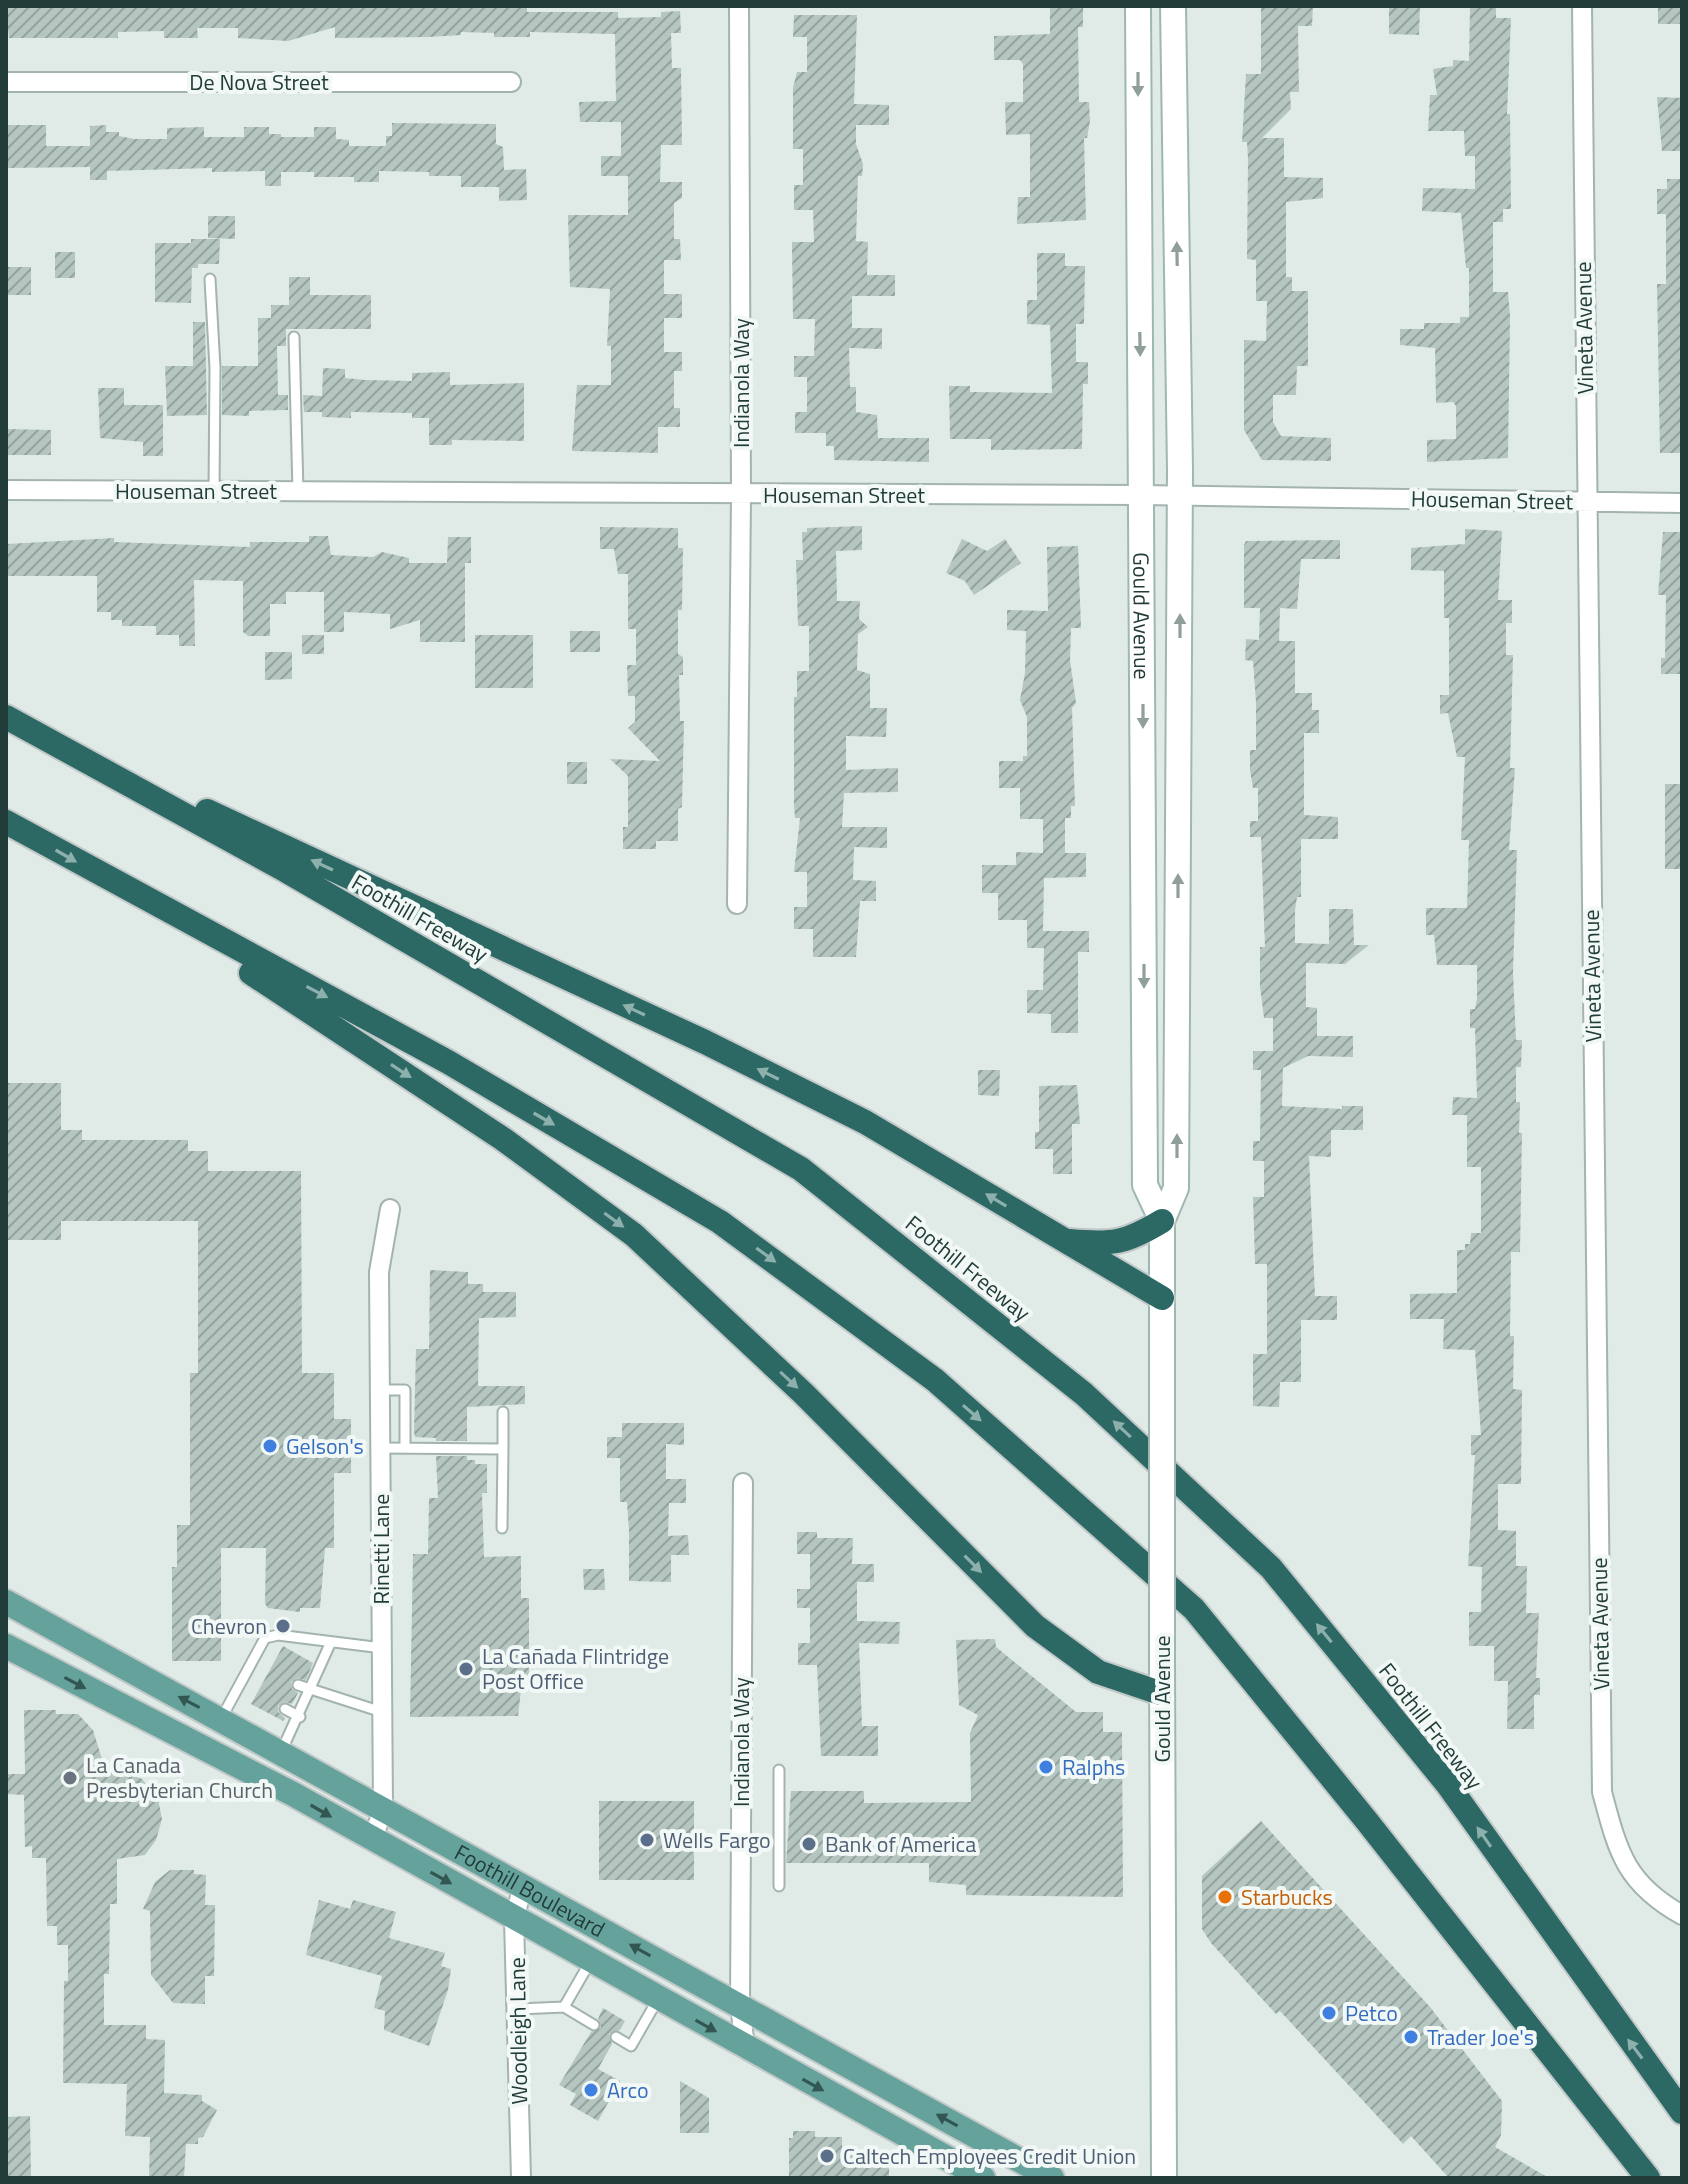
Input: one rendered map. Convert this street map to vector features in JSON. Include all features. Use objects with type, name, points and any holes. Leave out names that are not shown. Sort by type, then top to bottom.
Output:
[{"type":"highway","points":[[6,717],[705,1042],[865,1122],[1162,1298]]},
{"type":"highway","name":"Foothill Freeway","points":[[6,717],[285,870],[801,1169],[1084,1394],[1271,1568],[1448,1785],[1682,2112]]},
{"type":"highway","points":[[6,822],[125,890],[448,1062],[720,1222],[935,1380],[1194,1609],[1366,1820],[1648,2178]]},
{"type":"highway","points":[[125,890],[503,1139],[634,1235],[804,1394],[1035,1626],[1098,1672],[1160,1693]]},
{"type":"highway","points":[[1062,1240],[1106,1245],[1131,1239],[1162,1221]]},
{"type":"main road","name":"Foothill Boulevard","points":[[6,1602],[1052,2178]]},
{"type":"main road","name":"Foothill Boulevard","points":[[6,1646],[293,1794],[514,1920],[983,2178]]},
{"type":"street","name":"Indianola Way","points":[[737,904],[741,496],[739,6]]},
{"type":"street","name":"Gould Avenue","points":[[1138,6],[1145,1185],[1162,1221]]},
{"type":"street","name":"Gould Avenue","points":[[1164,2178],[1160,1693],[1162,1221],[1176,1188],[1180,496],[1173,6]]},
{"type":"street","name":"Vineta Avenue","points":[[1582,6],[1602,1792],[1617,1849],[1650,1897],[1682,1915]]},
{"type":"street","name":"De Nova Street","points":[[6,82],[511,82]]},
{"type":"street","name":"Houseman Street","points":[[6,490],[741,496],[1142,495],[1682,503]]},
{"type":"street","name":"Rinetti Lane","points":[[373,1840],[383,1808],[379,1272],[390,1209]]},
{"type":"street","name":"Indianola Way","points":[[743,1483],[740,2005],[745,2047]]},
{"type":"street","name":"Woodleigh Lane","points":[[521,2178],[514,1920],[523,1885]]},
{"type":"lane","points":[[210,279],[215,368],[214,491]]},
{"type":"lane","points":[[294,337],[298,492]]},
{"type":"lane","points":[[380,1390],[405,1390],[405,1448]]},
{"type":"lane","points":[[502,1528],[503,1412]]},
{"type":"lane","points":[[381,1448],[503,1449]]},
{"type":"lane","points":[[221,1719],[265,1638],[278,1635],[330,1644],[382,1648]]},
{"type":"lane","points":[[281,1752],[300,1717],[330,1644]]},
{"type":"lane","points":[[253,1661],[265,1668]]},
{"type":"lane","points":[[240,1684],[251,1690]]},
{"type":"lane","points":[[298,1685],[311,1692],[382,1712]]},
{"type":"lane","points":[[285,1709],[300,1717]]},
{"type":"lane","points":[[779,1770],[779,1886]]},
{"type":"lane","points":[[564,2007],[590,1962]]},
{"type":"lane","points":[[616,2037],[631,2046],[658,1999]]},
{"type":"lane","points":[[518,2009],[564,2007],[594,2025]]},
{"type":"building","points":[[6,6],[527,6],[527,12],[618,12],[618,18],[661,17],[661,12],[680,11],[681,33],[671,33],[672,68],[681,68],[682,145],[661,145],[660,182],[682,182],[682,198],[674,203],[674,239],[680,239],[681,260],[664,260],[664,294],[682,294],[682,318],[664,318],[664,352],[682,352],[682,371],[674,371],[674,408],[680,408],[680,427],[658,427],[658,453],[572,451],[577,385],[611,385],[611,346],[607,346],[610,289],[570,287],[568,215],[628,215],[628,176],[601,176],[601,156],[621,156],[621,122],[580,122],[579,102],[616,101],[615,34],[530,32],[530,37],[494,37],[494,33],[461,32],[461,35],[429,37],[335,38],[335,27],[288,41],[238,38],[238,28],[197,28],[198,38],[164,38],[164,31],[118,32],[118,38],[9,38]]},
{"type":"building","points":[[1050,6],[1083,6],[1083,27],[1078,27],[1079,102],[1089,102],[1090,121],[1087,138],[1084,138],[1086,220],[1017,224],[1018,197],[1030,197],[1030,134],[1006,135],[1005,102],[1023,102],[1023,64],[1020,60],[994,60],[994,36],[1050,34]]},
{"type":"building","points":[[1261,6],[1313,6],[1312,26],[1298,26],[1299,92],[1290,92],[1291,109],[1262,138],[1284,138],[1284,177],[1323,178],[1323,198],[1286,202],[1286,277],[1292,277],[1292,291],[1308,291],[1308,366],[1297,366],[1296,395],[1273,395],[1273,422],[1281,436],[1331,438],[1331,461],[1262,460],[1244,430],[1244,340],[1266,341],[1267,301],[1256,301],[1256,260],[1247,259],[1248,159],[1247,142],[1242,142],[1246,74],[1261,74]]},
{"type":"building","points":[[1389,6],[1420,6],[1419,35],[1389,34]]},
{"type":"building","points":[[1470,6],[1496,6],[1496,18],[1511,18],[1507,114],[1510,114],[1511,209],[1503,209],[1503,222],[1493,222],[1493,292],[1508,292],[1510,317],[1508,458],[1427,462],[1427,440],[1456,439],[1456,406],[1453,402],[1436,403],[1435,348],[1400,345],[1400,329],[1424,329],[1424,323],[1460,323],[1460,317],[1469,317],[1469,268],[1466,268],[1461,213],[1422,211],[1423,188],[1475,189],[1475,156],[1465,156],[1464,131],[1428,131],[1430,95],[1437,95],[1433,69],[1453,66],[1453,60],[1469,61]]},
{"type":"building","points":[[1658,6],[1682,6],[1682,24],[1658,24]]},
{"type":"building","points":[[794,15],[857,15],[854,104],[889,105],[889,125],[856,125],[856,144],[863,164],[862,176],[858,176],[856,241],[868,242],[867,275],[895,275],[895,296],[852,296],[852,328],[882,328],[882,349],[849,348],[850,387],[856,387],[856,412],[877,415],[878,438],[929,438],[929,462],[834,460],[834,446],[826,446],[826,433],[795,433],[795,412],[807,412],[807,377],[794,377],[794,356],[814,356],[815,319],[793,319],[792,242],[814,242],[813,210],[794,210],[794,185],[803,185],[803,149],[793,149],[793,88],[797,72],[807,72],[807,37],[793,37]]},
{"type":"building","points":[[1657,97],[1682,98],[1682,151],[1662,151]]},
{"type":"building","points":[[392,123],[496,124],[496,144],[503,147],[504,170],[526,169],[527,200],[499,201],[499,187],[461,187],[461,176],[429,176],[429,172],[379,171],[379,182],[354,182],[354,177],[314,177],[314,172],[281,172],[281,186],[265,186],[265,171],[212,172],[212,168],[107,171],[107,180],[90,180],[90,167],[6,168],[6,125],[46,125],[46,146],[90,146],[90,126],[106,125],[106,132],[119,132],[119,136],[134,139],[167,139],[167,128],[204,127],[204,137],[244,137],[244,127],[269,127],[269,134],[281,134],[281,137],[314,137],[314,127],[336,127],[336,139],[349,140],[349,146],[386,146],[386,136],[392,136]]},
{"type":"building","points":[[1667,179],[1682,179],[1682,453],[1660,453],[1657,284],[1666,284],[1666,214],[1657,214],[1657,189],[1667,189]]},
{"type":"building","points":[[208,216],[235,216],[235,239],[208,238]]},
{"type":"building","points":[[191,239],[220,239],[219,264],[198,264],[198,268],[192,268],[191,303],[155,302],[155,243],[191,243]]},
{"type":"building","points":[[55,252],[75,252],[75,278],[55,278]]},
{"type":"building","points":[[1037,253],[1065,253],[1065,266],[1085,266],[1084,324],[1076,324],[1076,362],[1088,362],[1088,384],[1083,384],[1082,449],[991,450],[991,439],[950,439],[949,386],[970,386],[970,392],[1052,393],[1050,325],[1027,324],[1027,300],[1037,300]]},
{"type":"building","points":[[6,267],[31,267],[31,295],[6,295]]},
{"type":"building","points":[[289,277],[310,277],[310,295],[371,295],[371,329],[286,329],[286,346],[277,346],[278,395],[288,395],[288,410],[249,411],[249,416],[222,415],[222,366],[258,366],[258,318],[271,318],[271,305],[289,305]]},
{"type":"building","points":[[193,322],[205,322],[207,415],[167,416],[165,366],[193,366]]},
{"type":"building","points":[[323,368],[345,369],[345,378],[365,380],[412,381],[412,373],[450,372],[450,385],[524,383],[524,441],[452,440],[452,445],[429,445],[429,418],[412,418],[412,413],[351,412],[351,418],[322,417],[322,412],[304,412],[303,395],[322,396]]},
{"type":"building","points":[[98,388],[124,388],[124,405],[163,405],[163,456],[143,456],[143,442],[100,438]]},
{"type":"building","points":[[6,429],[51,430],[51,455],[6,455]]},
{"type":"building","points":[[862,526],[862,550],[836,551],[837,601],[860,601],[859,619],[868,627],[858,634],[857,670],[870,674],[870,708],[887,708],[886,737],[846,736],[846,770],[898,768],[898,792],[844,793],[842,827],[887,827],[887,848],[854,847],[853,880],[876,881],[876,901],[860,901],[856,957],[813,957],[813,929],[794,929],[794,907],[807,907],[807,872],[794,872],[800,818],[795,818],[794,805],[794,697],[797,697],[797,671],[809,671],[809,626],[798,626],[796,560],[803,560],[802,532],[807,532],[807,528]]},
{"type":"building","points":[[600,527],[678,528],[678,548],[683,548],[682,610],[678,610],[678,654],[683,657],[683,675],[679,675],[680,721],[684,721],[682,807],[678,809],[678,841],[656,841],[656,849],[623,849],[623,827],[628,827],[628,776],[610,759],[660,761],[628,728],[635,722],[635,696],[628,696],[627,665],[636,665],[636,629],[628,629],[628,574],[618,574],[614,549],[600,549]]},
{"type":"building","points":[[1465,529],[1502,531],[1498,600],[1512,600],[1512,623],[1506,623],[1506,655],[1513,655],[1510,768],[1515,768],[1509,850],[1517,850],[1513,972],[1516,1040],[1522,1040],[1521,1067],[1516,1067],[1516,1102],[1520,1102],[1519,1133],[1522,1133],[1520,1252],[1511,1252],[1510,1336],[1514,1336],[1513,1389],[1522,1390],[1521,1484],[1498,1484],[1498,1530],[1516,1531],[1516,1566],[1527,1566],[1526,1613],[1539,1613],[1536,1678],[1540,1678],[1540,1695],[1534,1695],[1534,1729],[1507,1729],[1508,1681],[1494,1681],[1494,1646],[1469,1646],[1469,1612],[1481,1612],[1482,1567],[1468,1566],[1475,1455],[1471,1455],[1471,1435],[1481,1435],[1475,1350],[1443,1349],[1444,1319],[1410,1319],[1410,1294],[1457,1293],[1457,1250],[1465,1250],[1465,1244],[1470,1244],[1471,1233],[1481,1233],[1481,1167],[1467,1167],[1467,1115],[1452,1115],[1453,1097],[1477,1098],[1475,1028],[1470,1028],[1470,1009],[1475,1009],[1477,999],[1477,965],[1437,965],[1434,935],[1426,935],[1426,908],[1467,908],[1469,840],[1461,840],[1465,757],[1457,757],[1448,713],[1440,714],[1440,695],[1449,695],[1449,618],[1444,618],[1444,571],[1411,570],[1411,548],[1465,544]]},
{"type":"building","points":[[1663,532],[1682,532],[1682,674],[1661,674],[1661,658],[1665,658],[1666,595],[1658,595]]},
{"type":"building","points":[[309,536],[328,536],[331,555],[373,557],[382,552],[409,558],[409,563],[447,563],[448,537],[471,537],[471,563],[465,563],[465,642],[420,642],[420,620],[390,629],[390,614],[344,612],[344,632],[324,632],[324,592],[286,592],[286,604],[270,604],[270,636],[248,636],[243,632],[243,581],[194,580],[195,646],[179,646],[179,635],[156,635],[156,626],[122,626],[122,620],[111,620],[111,612],[97,612],[97,576],[7,576],[7,544],[114,538],[114,542],[250,547],[250,542],[309,542]]},
{"type":"building","points":[[962,539],[987,551],[1005,539],[1021,563],[974,595],[965,581],[946,573]]},
{"type":"building","points":[[1340,540],[1340,559],[1301,559],[1297,609],[1280,608],[1279,641],[1295,641],[1295,693],[1312,693],[1312,710],[1319,710],[1319,733],[1304,733],[1304,815],[1338,817],[1338,839],[1301,839],[1301,897],[1297,897],[1295,910],[1295,943],[1329,944],[1329,909],[1353,909],[1354,945],[1369,945],[1345,964],[1306,963],[1306,1007],[1317,1008],[1317,1036],[1353,1036],[1353,1057],[1308,1056],[1283,1068],[1282,1106],[1342,1109],[1342,1106],[1363,1106],[1363,1130],[1331,1130],[1331,1157],[1309,1156],[1315,1296],[1337,1296],[1337,1320],[1301,1320],[1301,1382],[1280,1382],[1279,1407],[1253,1406],[1253,1354],[1267,1354],[1267,1264],[1255,1264],[1253,1197],[1264,1197],[1264,1161],[1253,1161],[1253,1141],[1260,1141],[1261,1070],[1253,1070],[1253,1051],[1273,1051],[1273,1018],[1264,1018],[1260,986],[1260,947],[1265,947],[1261,837],[1250,837],[1250,821],[1258,821],[1258,788],[1253,788],[1250,770],[1250,750],[1256,750],[1256,702],[1253,661],[1245,660],[1246,639],[1259,640],[1260,608],[1244,608],[1244,545],[1246,541]]},
{"type":"building","points":[[1078,546],[1081,628],[1071,628],[1070,660],[1076,703],[1072,708],[1075,806],[1071,806],[1071,818],[1065,818],[1065,853],[1086,853],[1086,877],[1044,878],[1043,931],[1089,931],[1089,952],[1078,952],[1078,1033],[1051,1033],[1051,1014],[1027,1013],[1027,990],[1043,990],[1044,948],[1027,948],[1027,920],[998,920],[998,893],[982,893],[982,865],[1016,865],[1016,852],[1043,853],[1043,819],[1020,819],[1020,788],[999,788],[999,761],[1023,761],[1023,756],[1027,756],[1027,717],[1020,700],[1025,673],[1026,631],[1007,630],[1007,610],[1048,611],[1047,547]]},
{"type":"building","points":[[570,631],[600,631],[600,652],[570,652]]},
{"type":"building","points":[[302,635],[324,635],[324,654],[302,654]]},
{"type":"building","points":[[475,635],[533,635],[533,688],[475,688]]},
{"type":"building","points":[[265,652],[292,652],[292,679],[265,680]]},
{"type":"building","points":[[567,762],[587,762],[587,784],[567,784]]},
{"type":"building","points":[[1665,784],[1682,784],[1682,869],[1665,869]]},
{"type":"building","points":[[978,1070],[1000,1070],[999,1096],[978,1095]]},
{"type":"building","points":[[6,1083],[61,1083],[61,1130],[82,1130],[82,1140],[188,1140],[188,1151],[208,1151],[208,1171],[301,1171],[302,1373],[334,1373],[334,1419],[351,1419],[351,1473],[334,1473],[334,1548],[325,1548],[320,1608],[300,1608],[300,1612],[268,1608],[265,1604],[266,1548],[221,1548],[221,1661],[172,1661],[172,1567],[177,1567],[177,1525],[190,1525],[190,1373],[198,1373],[198,1221],[61,1221],[61,1240],[6,1240]]},
{"type":"building","points":[[1077,1085],[1080,1124],[1072,1124],[1072,1174],[1053,1174],[1053,1149],[1035,1149],[1035,1132],[1039,1132],[1039,1086]]},
{"type":"building","points":[[430,1270],[468,1272],[468,1284],[483,1284],[483,1292],[516,1292],[516,1317],[479,1318],[478,1386],[525,1386],[525,1404],[467,1407],[467,1441],[415,1437],[416,1349],[429,1349]]},
{"type":"building","points":[[622,1423],[684,1423],[684,1445],[666,1444],[666,1479],[686,1479],[686,1503],[669,1503],[668,1536],[688,1535],[689,1555],[671,1555],[671,1582],[629,1581],[627,1502],[620,1502],[620,1458],[607,1458],[607,1437],[622,1437]]},
{"type":"building","points":[[436,1456],[467,1456],[467,1460],[475,1460],[475,1464],[487,1464],[487,1493],[482,1493],[484,1557],[521,1556],[521,1598],[529,1598],[529,1681],[522,1681],[518,1716],[410,1717],[413,1554],[428,1554],[429,1498],[438,1498]]},
{"type":"building","points":[[797,1532],[817,1532],[817,1538],[853,1538],[852,1564],[874,1564],[874,1582],[857,1582],[857,1621],[900,1622],[899,1644],[859,1643],[862,1726],[878,1726],[878,1756],[821,1756],[817,1665],[798,1665],[798,1643],[810,1643],[810,1608],[797,1608],[797,1589],[810,1589],[810,1554],[797,1554]]},
{"type":"building","points":[[583,1569],[604,1569],[605,1590],[584,1590]]},
{"type":"building","points":[[995,1639],[996,1647],[1076,1712],[1103,1712],[1103,1732],[1122,1732],[1123,1897],[966,1895],[966,1885],[929,1882],[929,1863],[786,1863],[791,1791],[864,1791],[864,1803],[971,1802],[970,1733],[978,1715],[959,1705],[956,1640]]},
{"type":"building","points":[[283,1646],[313,1663],[306,1680],[297,1678],[291,1682],[292,1689],[298,1693],[292,1704],[284,1702],[278,1706],[278,1712],[285,1718],[283,1721],[251,1704]]},
{"type":"building","points":[[24,1710],[78,1714],[93,1730],[102,1759],[110,1766],[142,1779],[158,1799],[162,1819],[156,1840],[145,1855],[117,1859],[117,1904],[110,1904],[109,1974],[104,1974],[104,2025],[146,2025],[146,2039],[165,2040],[164,2093],[202,2095],[202,2101],[217,2110],[203,2137],[198,2138],[198,2144],[186,2144],[184,2178],[149,2178],[150,2137],[125,2136],[127,2084],[63,2083],[64,1981],[68,1981],[68,1945],[57,1945],[57,1926],[47,1926],[46,1858],[32,1858],[32,1846],[25,1847],[24,1795],[6,1794],[6,1774],[25,1774]]},
{"type":"building","name":"Wells Fargo","points":[[599,1801],[694,1801],[694,1880],[599,1880]]},
{"type":"building","points":[[1261,1821],[1430,2007],[1502,2101],[1501,2135],[1495,2147],[1549,2178],[1449,2178],[1411,2136],[1403,2144],[1280,2011],[1276,2014],[1211,1943],[1202,1929],[1202,1876]]},
{"type":"building","points":[[170,1870],[194,1870],[194,1874],[206,1875],[205,1905],[215,1905],[214,1976],[205,1976],[205,2004],[173,2003],[151,1975],[150,1911],[143,1909],[155,1882]]},
{"type":"building","points":[[319,1900],[350,1909],[353,1900],[396,1912],[389,1938],[445,1953],[441,1966],[451,1969],[448,1990],[429,2046],[384,2030],[385,2011],[374,2008],[382,1976],[306,1955]]},
{"type":"building","name":"Arco","points":[[603,2008],[625,2021],[620,2030],[609,2034],[612,2044],[598,2069],[620,2081],[598,2121],[570,2105],[576,2094],[559,2085],[591,2032],[601,2028],[598,2019]]},
{"type":"building","points":[[680,2081],[709,2098],[709,2133],[680,2133]]},
{"type":"building","points":[[30,2116],[31,2178],[8,2178],[6,2117]]},
{"type":"building","name":"Caltech Employees Credit Union","points":[[793,2131],[815,2131],[815,2137],[842,2137],[842,2153],[889,2159],[889,2178],[789,2178],[789,2138],[793,2138]]},
{"type":"place","name":"Gelson's","points":[[270,1446]]},
{"type":"place","name":"Chevron","points":[[283,1626]]},
{"type":"place","name":"La Cañada Flintridge Post Office","points":[[466,1669]]},
{"type":"place","name":"Ralphs","points":[[1046,1767]]},
{"type":"place","name":"La Canada Presbyterian Church","points":[[70,1778]]},
{"type":"place","name":"Wells Fargo","points":[[647,1840]]},
{"type":"place","name":"Bank of America","points":[[809,1844]]},
{"type":"place","name":"Starbucks","points":[[1225,1897]]},
{"type":"place","name":"Petco","points":[[1329,2013]]},
{"type":"place","name":"Trader Joe's","points":[[1411,2037]]},
{"type":"place","name":"Arco","points":[[591,2090]]},
{"type":"place","name":"Caltech Employees Credit Union","points":[[827,2156]]}]
